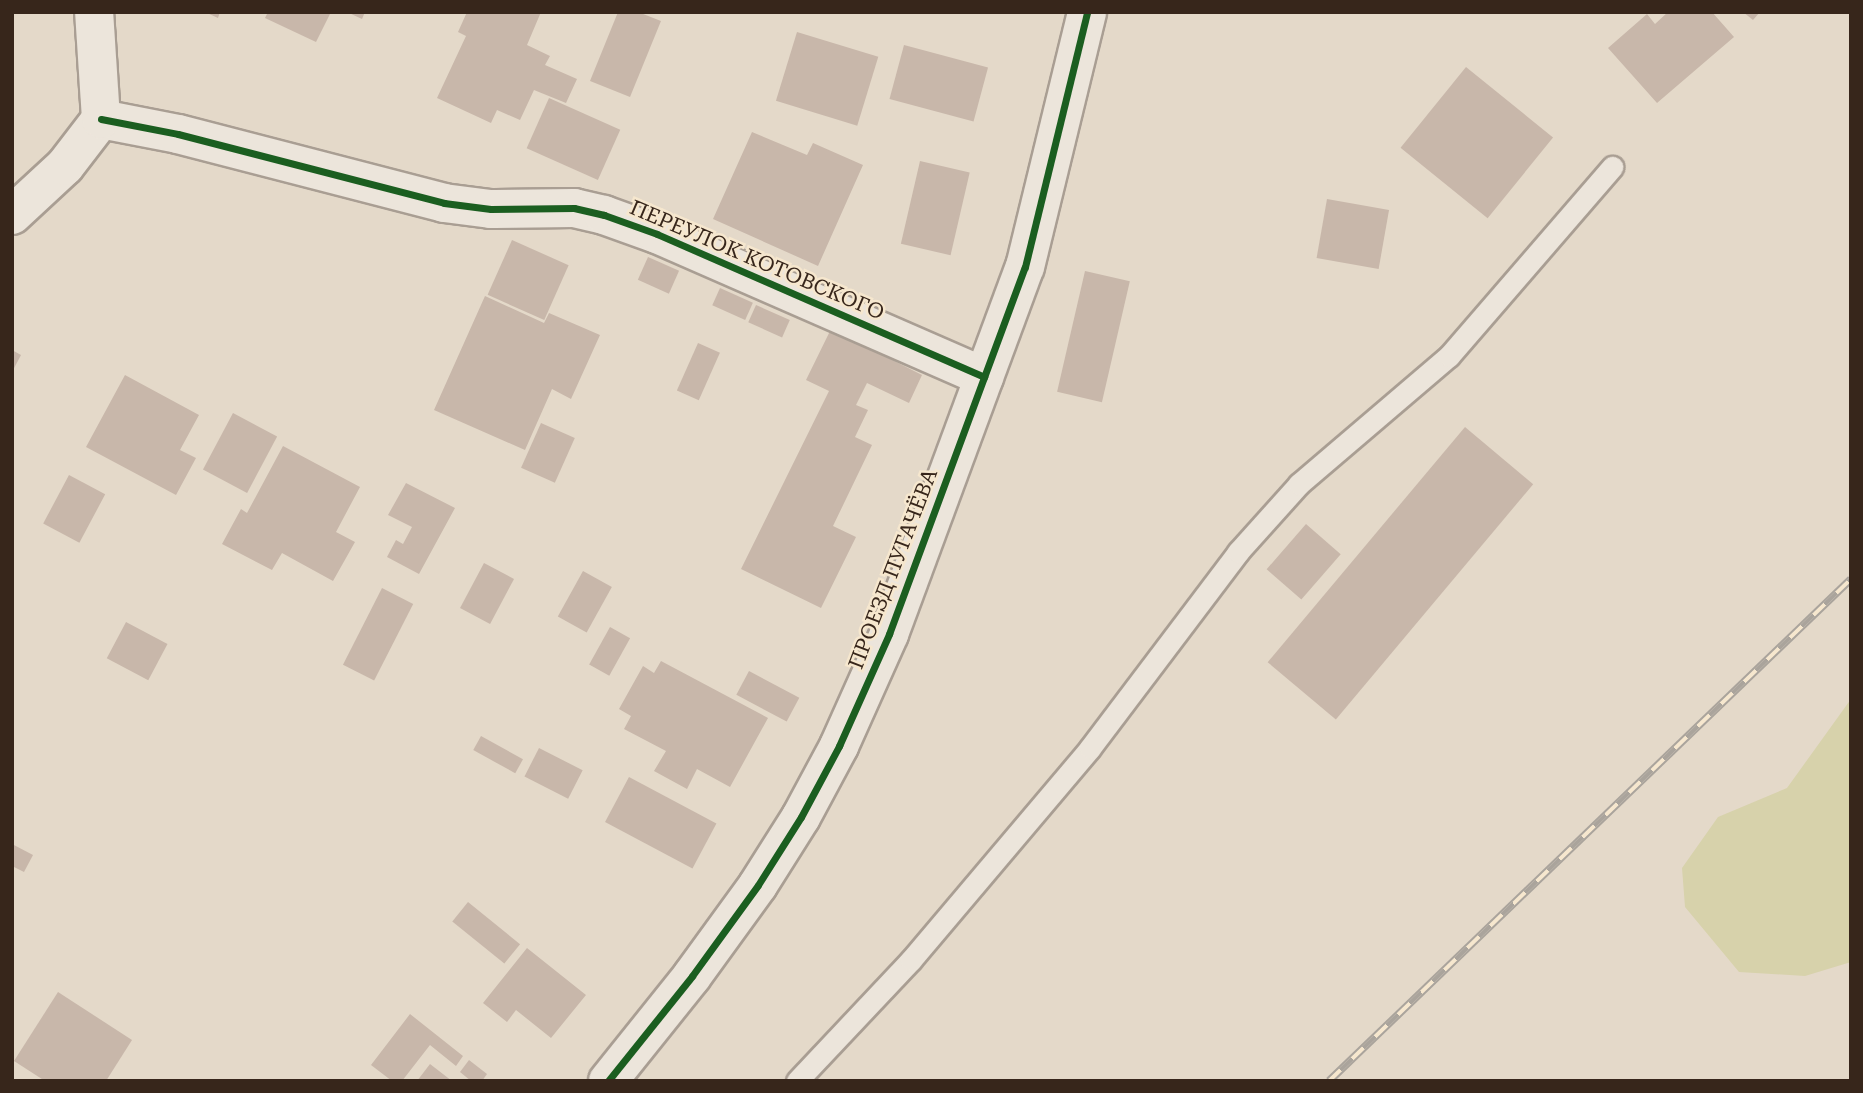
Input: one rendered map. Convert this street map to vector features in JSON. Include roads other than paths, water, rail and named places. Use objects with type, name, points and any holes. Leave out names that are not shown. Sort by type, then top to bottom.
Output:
[{"type":"street","points":[[12,215],[65,166],[101,119],[94,12]]},
{"type":"street","name":"ПРОЕЗД ПУГАЧЁВА","points":[[608,1081],[692,976],[758,885],[801,817],[839,746],[889,634],[1025,267],[1087,12]]},
{"type":"street","name":"ПЕРЕУЛОК КОТОВСКОГО","points":[[101,119],[178,134],[444,203],[491,209],[574,208],[604,215],[657,234],[984,377]]},
{"type":"lane","points":[[797,1081],[911,960],[1090,748],[1238,552],[1299,484],[1448,356],[1612,167]]},
{"type":"railway","points":[[1329,1081],[1851,579]]}]
